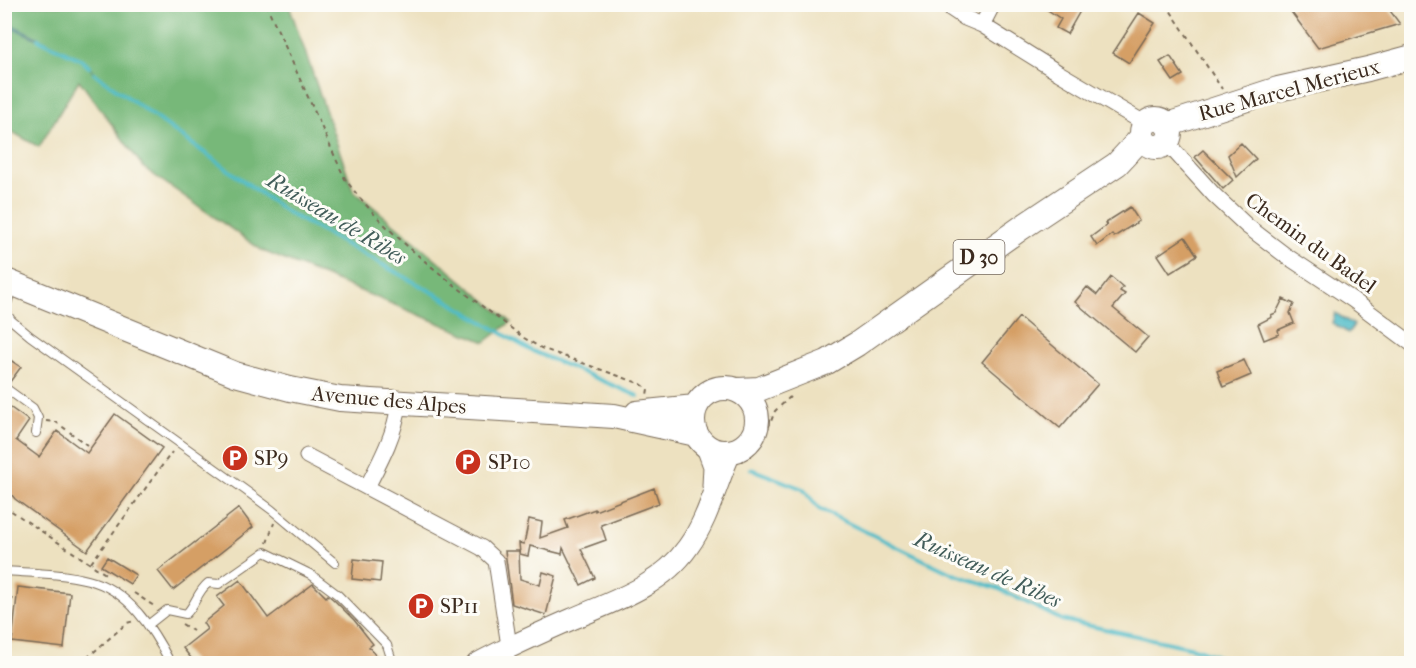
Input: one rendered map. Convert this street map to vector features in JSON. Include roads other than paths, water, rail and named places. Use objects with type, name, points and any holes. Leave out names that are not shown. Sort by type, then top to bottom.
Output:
[{"type":"main road","name":"Rue Marcel Merieux","points":[[738,390],[759,389],[809,369],[857,344],[1021,228],[1117,164],[1155,132],[1278,89],[1412,57]]},
{"type":"main road","name":"Avenue des Alpes","points":[[9,282],[235,374],[290,390],[340,399],[399,404],[614,416],[695,407]]},
{"type":"main road","name":"Rue Marcel Merieux","points":[[757,417],[809,369]]},
{"type":"main road","points":[[477,663],[509,646],[644,587],[668,568],[687,548],[711,504],[737,456],[741,447],[754,434],[757,417],[751,400],[738,390],[716,389],[706,393],[695,407],[693,416],[714,466],[711,504]]},
{"type":"main road","name":"Avenue des Alpes","points":[[614,416],[702,440]]},
{"type":"main road","points":[[702,440],[715,450],[737,456]]},
{"type":"street","name":"Chemin du Badel","points":[[944,4],[1155,132],[1214,195],[1247,226],[1412,344]]},
{"type":"street","points":[[982,25],[993,4]]},
{"type":"street","points":[[367,487],[388,446],[399,404]]},
{"type":"street","points":[[307,456],[482,548],[496,561],[509,646]]},
{"type":"lane","points":[[9,282],[5,310],[11,320],[272,510],[335,563]]},
{"type":"lane","points":[[4,387],[33,408],[38,419],[36,433]]},
{"type":"lane","points":[[146,622],[167,610],[186,614],[194,606],[200,590],[208,583],[219,584],[265,552],[310,574],[338,596],[387,645],[393,663]]},
{"type":"lane","points":[[4,570],[89,580],[106,587],[132,605],[155,634],[171,663]]},
{"type":"water","points":[[4,21],[80,58],[84,62],[75,57],[5,24]]},
{"type":"water","points":[[1335,313],[1354,325],[1348,333],[1332,323]]},
{"type":"waterway","name":"Ruisseau de Ribes","points":[[38,39],[82,60],[89,67]]},
{"type":"waterway","name":"Ruisseau de Ribes","points":[[94,73],[288,213],[443,298],[530,350],[638,396]]},
{"type":"waterway","name":"Ruisseau de Ribes","points":[[751,469],[803,489],[819,509],[953,574],[997,588],[1062,620],[1194,648],[1222,658],[1229,664]]},
{"type":"place","name":"SP9","points":[[235,458]]},
{"type":"place","name":"SP10","points":[[468,462]]},
{"type":"place","name":"SP11","points":[[421,606]]}]
